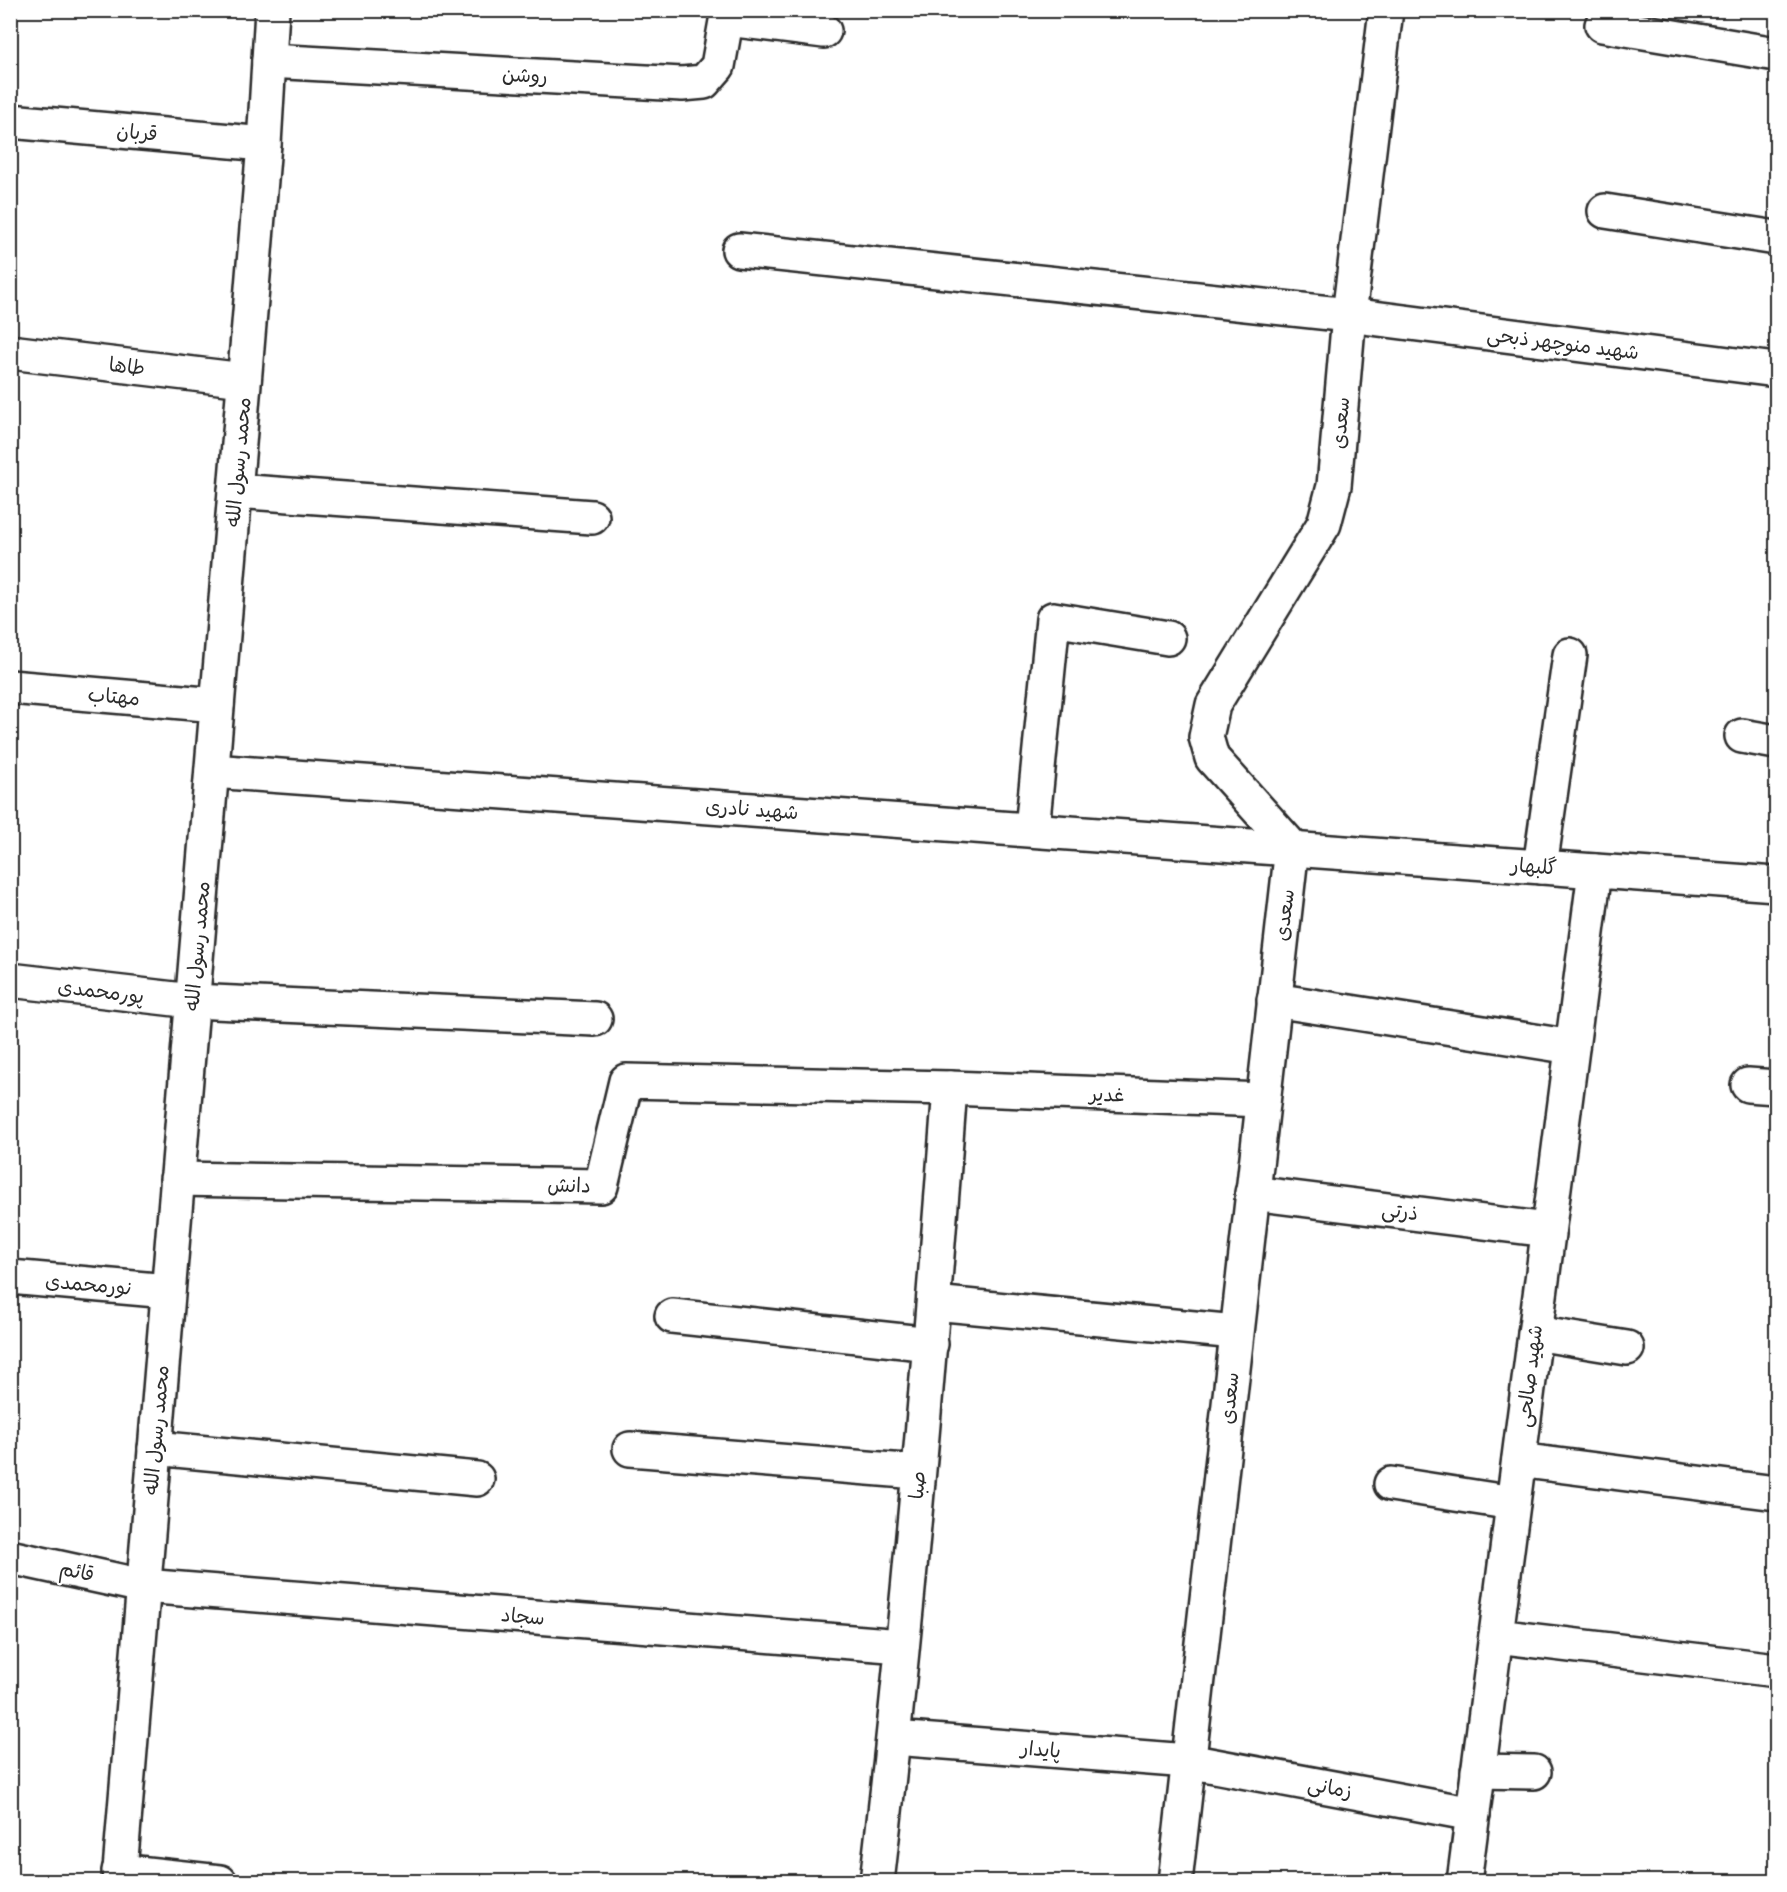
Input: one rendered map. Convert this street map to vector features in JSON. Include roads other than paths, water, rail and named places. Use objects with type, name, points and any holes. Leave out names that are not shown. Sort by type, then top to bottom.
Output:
[{"type":"street","name":"محمد رسول الله","points":[[119,1876],[264,144],[272,10]]},
{"type":"street","name":"سعدی","points":[[1175,1881],[1292,847],[1212,758],[1206,737],[1213,705],[1324,524],[1334,486],[1349,315],[1386,10]]},
{"type":"street","name":"روشن","points":[[269,61],[682,84],[704,82],[718,66],[727,15]]},
{"type":"street","points":[[727,15],[824,30]]},
{"type":"street","points":[[1602,26],[1776,54]]},
{"type":"street","name":"قربان","points":[[10,121],[264,144]]},
{"type":"street","points":[[1605,211],[1776,238]]},
{"type":"street","name":"شهید منوچهر ذبحی","points":[[739,250],[1349,315],[1776,370]]},
{"type":"street","name":"طاها","points":[[10,352],[244,380]]},
{"type":"street","points":[[235,491],[592,517]]},
{"type":"street","points":[[1032,829],[1053,619],[1168,638]]},
{"type":"street","points":[[1540,867],[1570,655]]},
{"type":"street","name":"مهتاب","points":[[10,687],[217,705]]},
{"type":"street","points":[[1742,736],[1776,742]]},
{"type":"street","name":"شهید نادری","points":[[212,771],[1292,847]]},
{"type":"street","name":"گلبهار","points":[[1292,847],[1776,884]]},
{"type":"street","name":"شهید صالحی","points":[[1464,1881],[1595,871]]},
{"type":"street","name":"پورمحمدی","points":[[10,980],[192,1001],[595,1019]]},
{"type":"street","points":[[1274,1000],[1572,1047]]},
{"type":"street","name":"دانش","points":[[177,1179],[601,1186],[626,1081],[950,1088]]},
{"type":"street","name":"غدیر","points":[[950,1088],[1263,1100]]},
{"type":"street","name":"صبا","points":[[877,1881],[894,1738],[931,1344],[950,1088]]},
{"type":"street","name":"ذرتی","points":[[1252,1193],[1548,1230]]},
{"type":"street","name":"نورمحمدی","points":[[10,1277],[168,1291]]},
{"type":"street","points":[[934,1303],[1236,1332]]},
{"type":"street","points":[[672,1316],[931,1344]]},
{"type":"street","points":[[1535,1333],[1627,1348]]},
{"type":"street","points":[[154,1448],[477,1479]]},
{"type":"street","points":[[630,1449],[918,1472]]},
{"type":"street","points":[[1518,1460],[1776,1493]]},
{"type":"street","points":[[1391,1484],[1513,1503]]},
{"type":"street","name":"قائم","points":[[10,1557],[143,1586]]},
{"type":"street","name":"سجاد","points":[[143,1586],[902,1646]]},
{"type":"street","points":[[1496,1636],[1776,1670]]},
{"type":"street","name":"پایدار","points":[[894,1738],[1188,1761]]},
{"type":"street","name":"زمانی","points":[[1188,1761],[1473,1814]]},
{"type":"street","points":[[1478,1772],[1534,1772]]},
{"type":"street","points":[[119,1876],[220,1881]]}]
